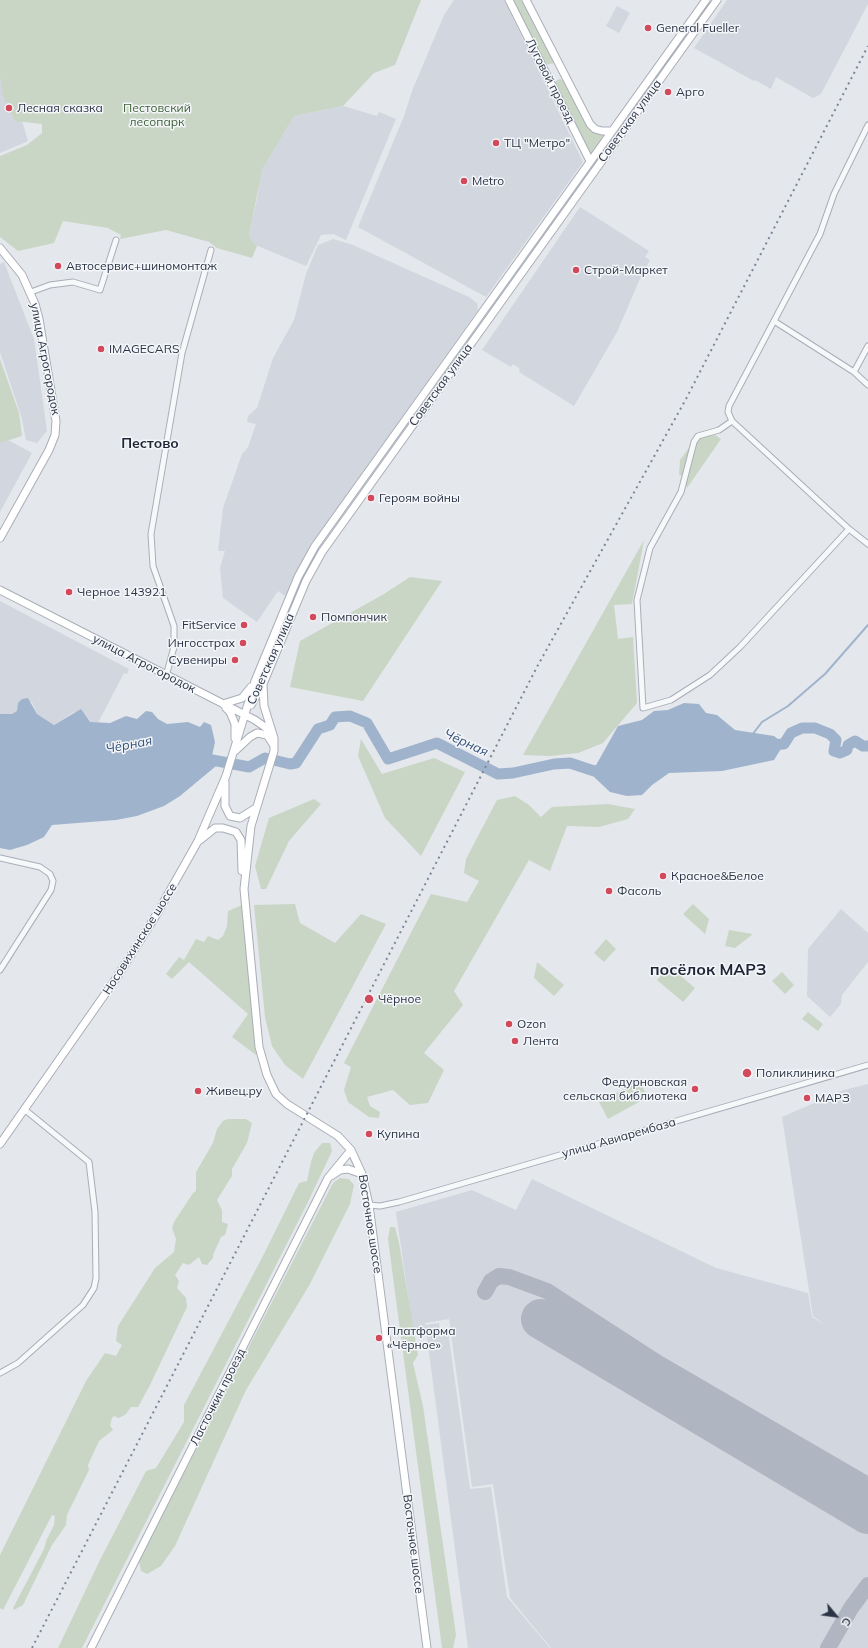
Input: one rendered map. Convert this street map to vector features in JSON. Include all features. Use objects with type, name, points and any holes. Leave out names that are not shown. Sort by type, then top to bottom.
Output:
[{"type":"main road","name":"Луговой проезд","points":[[509,0],[590,162]]},
{"type":"main road","name":"Луговой проезд","points":[[526,0],[590,124],[595,129],[612,131]]},
{"type":"main road","name":"Советская улица","points":[[246,715],[255,681],[298,577],[315,546],[706,0]]},
{"type":"main road","name":"Советская улица","points":[[246,715],[263,684],[306,581],[322,552],[717,0]]},
{"type":"main road","name":"улица Агрогородок","points":[[0,248],[22,275],[31,292],[39,319],[56,412],[56,428],[49,450],[0,538]]},
{"type":"main road","name":"улица Агрогородок","points":[[0,590],[166,676],[246,715]]},
{"type":"main road","points":[[234,752],[235,724],[230,712],[223,704],[242,698],[255,681]]},
{"type":"main road","name":"Восточное шоссе","points":[[263,684],[264,706],[272,732],[273,752],[256,807],[247,848],[244,889],[259,1047],[269,1082],[281,1099],[332,1131],[351,1150],[362,1174],[369,1206],[427,1648]]},
{"type":"main road","points":[[246,715],[261,723],[272,732]]},
{"type":"main road","name":"Носовихинское шоссе","points":[[0,1144],[117,977],[158,912],[198,841],[226,776],[246,715]]},
{"type":"main road","points":[[234,752],[250,736],[257,733],[265,734],[269,737],[273,752]]},
{"type":"main road","points":[[226,776],[225,806],[230,816],[240,818],[256,807]]},
{"type":"main road","points":[[198,841],[215,828],[223,828],[236,832],[240,840],[242,880],[244,889]]},
{"type":"main road","name":"Ласточкин проезд","points":[[91,1648],[328,1178],[351,1150]]},
{"type":"main road","points":[[328,1178],[340,1170],[348,1169],[362,1174]]},
{"type":"street","points":[[868,125],[834,194],[820,234],[729,406],[728,412],[732,421],[849,529],[868,544]]},
{"type":"street","points":[[31,292],[50,286],[73,282],[100,290],[116,240]]},
{"type":"street","points":[[166,676],[174,647],[174,626],[153,566],[151,534],[182,353],[211,250]]},
{"type":"street","points":[[774,321],[854,372],[868,385]]},
{"type":"street","points":[[854,372],[868,346]]},
{"type":"street","points":[[732,421],[719,430],[698,436],[694,442],[681,492],[650,548],[637,600],[643,708],[670,700],[710,675],[740,647],[849,529]]},
{"type":"street","points":[[0,858],[44,870],[52,878],[51,890],[0,970]]},
{"type":"street","name":"улица Авиарембаза","points":[[369,1206],[399,1202],[868,1064]]},
{"type":"street","points":[[0,1374],[18,1363],[83,1304],[94,1288],[96,1278],[95,1212],[89,1162],[24,1109]]},
{"type":"shaded area","points":[[454,0],[504,0],[583,162],[486,297],[358,227],[444,15]]},
{"type":"shaded area","points":[[727,0],[868,0],[868,4],[821,94],[813,98],[776,77],[771,89],[694,48]]},
{"type":"shaded area","points":[[617,6],[630,13],[619,33],[606,26]]},
{"type":"shaded area","name":"Лесная сказка","points":[[7,71],[28,141],[0,153],[0,74]]},
{"type":"shaded area","points":[[343,106],[377,116],[379,112],[396,119],[346,240],[333,234],[321,235],[306,266],[253,244],[249,236],[262,170],[294,116]]},
{"type":"shaded area","points":[[580,207],[649,251],[645,257],[650,260],[639,281],[617,332],[574,406],[519,372],[520,369],[513,364],[511,367],[482,350]]},
{"type":"shaded area","points":[[333,239],[353,245],[469,297],[477,303],[478,310],[348,493],[304,559],[285,596],[278,591],[257,622],[223,598],[220,568],[225,551],[218,551],[223,508],[242,454],[248,447],[256,424],[247,422],[248,416],[257,408],[273,358],[294,320],[306,274],[318,245]]},
{"type":"shaded area","points":[[4,262],[34,339],[47,431],[37,443],[26,440],[22,419],[0,352],[0,264]]},
{"type":"shaded area","points":[[8,440],[32,453],[0,512],[0,443]]},
{"type":"shaded area","points":[[0,601],[129,669],[127,674],[124,673],[98,723],[90,722],[74,712],[54,725],[37,714],[32,702],[18,703],[18,711],[12,714],[0,714]]},
{"type":"shaded area","points":[[841,909],[868,933],[868,962],[842,995],[841,1004],[830,1017],[807,996],[808,949]]},
{"type":"shaded area","points":[[868,1084],[868,1648],[551,1648],[510,1598],[493,1484],[472,1487],[449,1319],[425,1323],[425,1325],[439,1323],[440,1332],[448,1331],[470,1489],[491,1487],[507,1597],[550,1648],[468,1648],[426,1330],[413,1331],[396,1212],[472,1190],[516,1210],[532,1179],[716,1268],[808,1293],[812,1317],[825,1325],[813,1316],[782,1117],[844,1090]]},
{"type":"green space","name":"Пестовский лесопарк","points":[[0,0],[421,0],[395,65],[374,73],[343,106],[294,116],[262,170],[249,236],[253,243],[257,246],[252,258],[217,248],[209,242],[166,230],[120,239],[121,235],[108,228],[63,221],[54,243],[18,251],[0,237],[0,156],[27,145],[42,133],[42,124],[15,121],[3,96],[0,75]]},
{"type":"green space","points":[[512,0],[522,0],[554,63],[545,65]]},
{"type":"green space","points":[[560,79],[565,82],[591,130],[605,135],[591,155],[555,86],[556,81]]},
{"type":"green space","points":[[0,359],[19,413],[22,436],[0,443]]},
{"type":"green space","points":[[715,435],[721,439],[687,488],[683,476],[679,475],[680,460],[691,445],[695,445],[698,438]]},
{"type":"green space","points":[[644,540],[632,604],[614,605],[618,639],[633,637],[637,703],[603,743],[578,753],[550,756],[523,755]]},
{"type":"green space","points":[[410,577],[442,581],[363,701],[290,687],[300,641],[384,594]]},
{"type":"green space","points":[[361,739],[382,774],[434,758],[465,772],[421,856],[385,818],[358,756]]},
{"type":"green space","points":[[515,796],[529,805],[541,817],[552,807],[608,804],[635,809],[628,819],[599,827],[567,826],[550,871],[529,860],[454,991],[463,1005],[424,1053],[444,1070],[428,1103],[410,1105],[393,1090],[367,1097],[370,1106],[380,1112],[379,1118],[369,1117],[348,1102],[344,1090],[351,1067],[344,1063],[431,894],[467,902],[479,881],[464,873],[466,859],[497,800]]},
{"type":"green space","points":[[314,799],[321,804],[289,841],[266,889],[261,889],[255,866],[269,818]]},
{"type":"green space","points":[[295,904],[300,923],[335,943],[361,914],[386,924],[303,1079],[285,1065],[272,1046],[265,1017],[254,905]]},
{"type":"green space","points":[[693,904],[709,919],[705,934],[683,914]]},
{"type":"green space","points":[[242,905],[256,1055],[232,1037],[248,1014],[189,962],[172,979],[166,974],[179,957],[184,960],[196,939],[204,942],[208,936],[218,940],[223,936],[227,926],[228,911]]},
{"type":"green space","points":[[729,930],[753,934],[735,948],[725,946]]},
{"type":"green space","points":[[606,939],[616,949],[604,962],[594,953]]},
{"type":"green space","points":[[537,962],[564,985],[554,996],[534,978]]},
{"type":"green space","points":[[669,966],[695,988],[683,1002],[657,980]]},
{"type":"green space","points":[[782,972],[794,985],[785,994],[772,981]]},
{"type":"green space","points":[[808,1012],[823,1024],[818,1031],[802,1019]]},
{"type":"green space","points":[[639,1081],[648,1097],[608,1119],[599,1102]]},
{"type":"green space","points":[[228,1119],[246,1119],[252,1123],[247,1143],[232,1169],[232,1176],[217,1200],[222,1210],[222,1222],[228,1224],[225,1235],[221,1237],[213,1258],[207,1265],[202,1264],[199,1257],[189,1265],[183,1263],[175,1275],[179,1281],[177,1288],[186,1298],[187,1307],[150,1385],[138,1407],[131,1407],[126,1414],[119,1418],[114,1416],[112,1418],[110,1425],[113,1430],[99,1441],[88,1465],[89,1470],[67,1515],[66,1525],[52,1545],[23,1605],[14,1610],[13,1608],[44,1549],[46,1541],[54,1525],[55,1516],[52,1515],[3,1610],[0,1608],[0,1555],[86,1381],[105,1353],[116,1356],[122,1345],[116,1341],[118,1326],[155,1268],[174,1252],[176,1239],[172,1228],[174,1222],[193,1193],[196,1191],[196,1172],[213,1143],[217,1129],[223,1121]]},
{"type":"green space","points":[[322,1143],[330,1143],[332,1151],[308,1202],[82,1648],[58,1648],[100,1560],[146,1471],[156,1468],[184,1422],[184,1405],[264,1254],[299,1183],[307,1181],[314,1153]]},
{"type":"green space","points":[[340,1178],[349,1179],[354,1185],[350,1204],[310,1284],[246,1390],[175,1546],[161,1566],[147,1574],[141,1571],[139,1561],[333,1183]]},
{"type":"green space","points":[[390,1227],[395,1227],[399,1243],[418,1355],[413,1363],[423,1406],[456,1635],[453,1648],[442,1648],[388,1239]]},
{"type":"water","points":[[28,698],[37,714],[54,725],[81,709],[90,722],[110,723],[126,716],[137,719],[146,711],[152,712],[158,719],[167,724],[188,722],[200,727],[204,722],[211,725],[215,742],[212,756],[218,756],[222,761],[180,796],[164,806],[137,816],[116,820],[52,825],[44,837],[27,845],[10,850],[0,848],[0,714],[12,714],[17,711],[18,703],[22,699]]},
{"type":"water","points":[[684,703],[699,704],[706,713],[717,715],[735,730],[774,736],[784,744],[774,760],[722,771],[669,773],[652,785],[642,795],[627,796],[610,792],[594,777],[595,767],[618,726],[642,720],[654,711],[668,710]]},
{"type":"waterway","points":[[752,735],[762,722],[788,706],[825,674],[868,625]]},
{"type":"waterway","name":"Чёрная","points":[[207,759],[249,767],[265,758],[290,764],[296,763],[318,729],[330,725],[335,717],[350,716],[367,723],[388,759],[437,743],[498,774],[513,773],[554,764],[570,763],[594,771],[608,769]]},
{"type":"waterway","name":"Чёрная","points":[[769,745],[784,744],[791,733],[802,728],[815,728],[830,734],[836,740],[834,751],[840,753],[847,750],[848,745],[855,741],[863,746],[868,746]]},
{"type":"taxiway","points":[[485,1292],[491,1281],[499,1276],[509,1277],[547,1291],[658,1363],[868,1485]]},
{"type":"taxiway","points":[[828,1648],[851,1608],[868,1585]]},
{"type":"runway","points":[[541,1319],[868,1514]]},
{"type":"railway","points":[[32,1648],[538,665],[686,399],[868,46]]},
{"type":"place","name":"General Fueller","points":[[648,28]]},
{"type":"place","name":"Арго","points":[[668,92]]},
{"type":"place","name":"Лесная сказка","points":[[9,108]]},
{"type":"place","name":"ТЦ \"Метро\"","points":[[496,143]]},
{"type":"place","name":"Metro","points":[[464,181]]},
{"type":"place","name":"Автосервис+шиномонтаж","points":[[58,266]]},
{"type":"place","name":"Строй-Маркет","points":[[576,270]]},
{"type":"place","name":"IMAGECARS","points":[[101,349]]},
{"type":"place","name":"Героям войны","points":[[371,498]]},
{"type":"place","name":"Черное 143921","points":[[69,592]]},
{"type":"place","name":"Помпончик","points":[[313,617]]},
{"type":"place","name":"FitService","points":[[244,625]]},
{"type":"place","name":"Ингосстрах","points":[[243,643]]},
{"type":"place","name":"Сувениры","points":[[235,660]]},
{"type":"place","name":"Красное&Белое","points":[[663,876]]},
{"type":"place","name":"Фасоль","points":[[609,891]]},
{"type":"place","name":"Чёрное","points":[[369,999]]},
{"type":"place","name":"Ozon","points":[[509,1024]]},
{"type":"place","name":"Лента","points":[[515,1041]]},
{"type":"place","name":"Поликлиника","points":[[747,1073]]},
{"type":"place","name":"Федурновская сельская библиотека","points":[[695,1089]]},
{"type":"place","name":"Живец.ру","points":[[198,1091]]},
{"type":"place","name":"МАРЗ","points":[[807,1098]]},
{"type":"place","name":"Купина","points":[[369,1134]]},
{"type":"place","name":"Платформа «Чёрное»","points":[[379,1338]]},
{"type":"district","name":"Пестово","points":[[150,444]]},
{"type":"district","name":"посёлок МАРЗ","points":[[708,970]]}]
